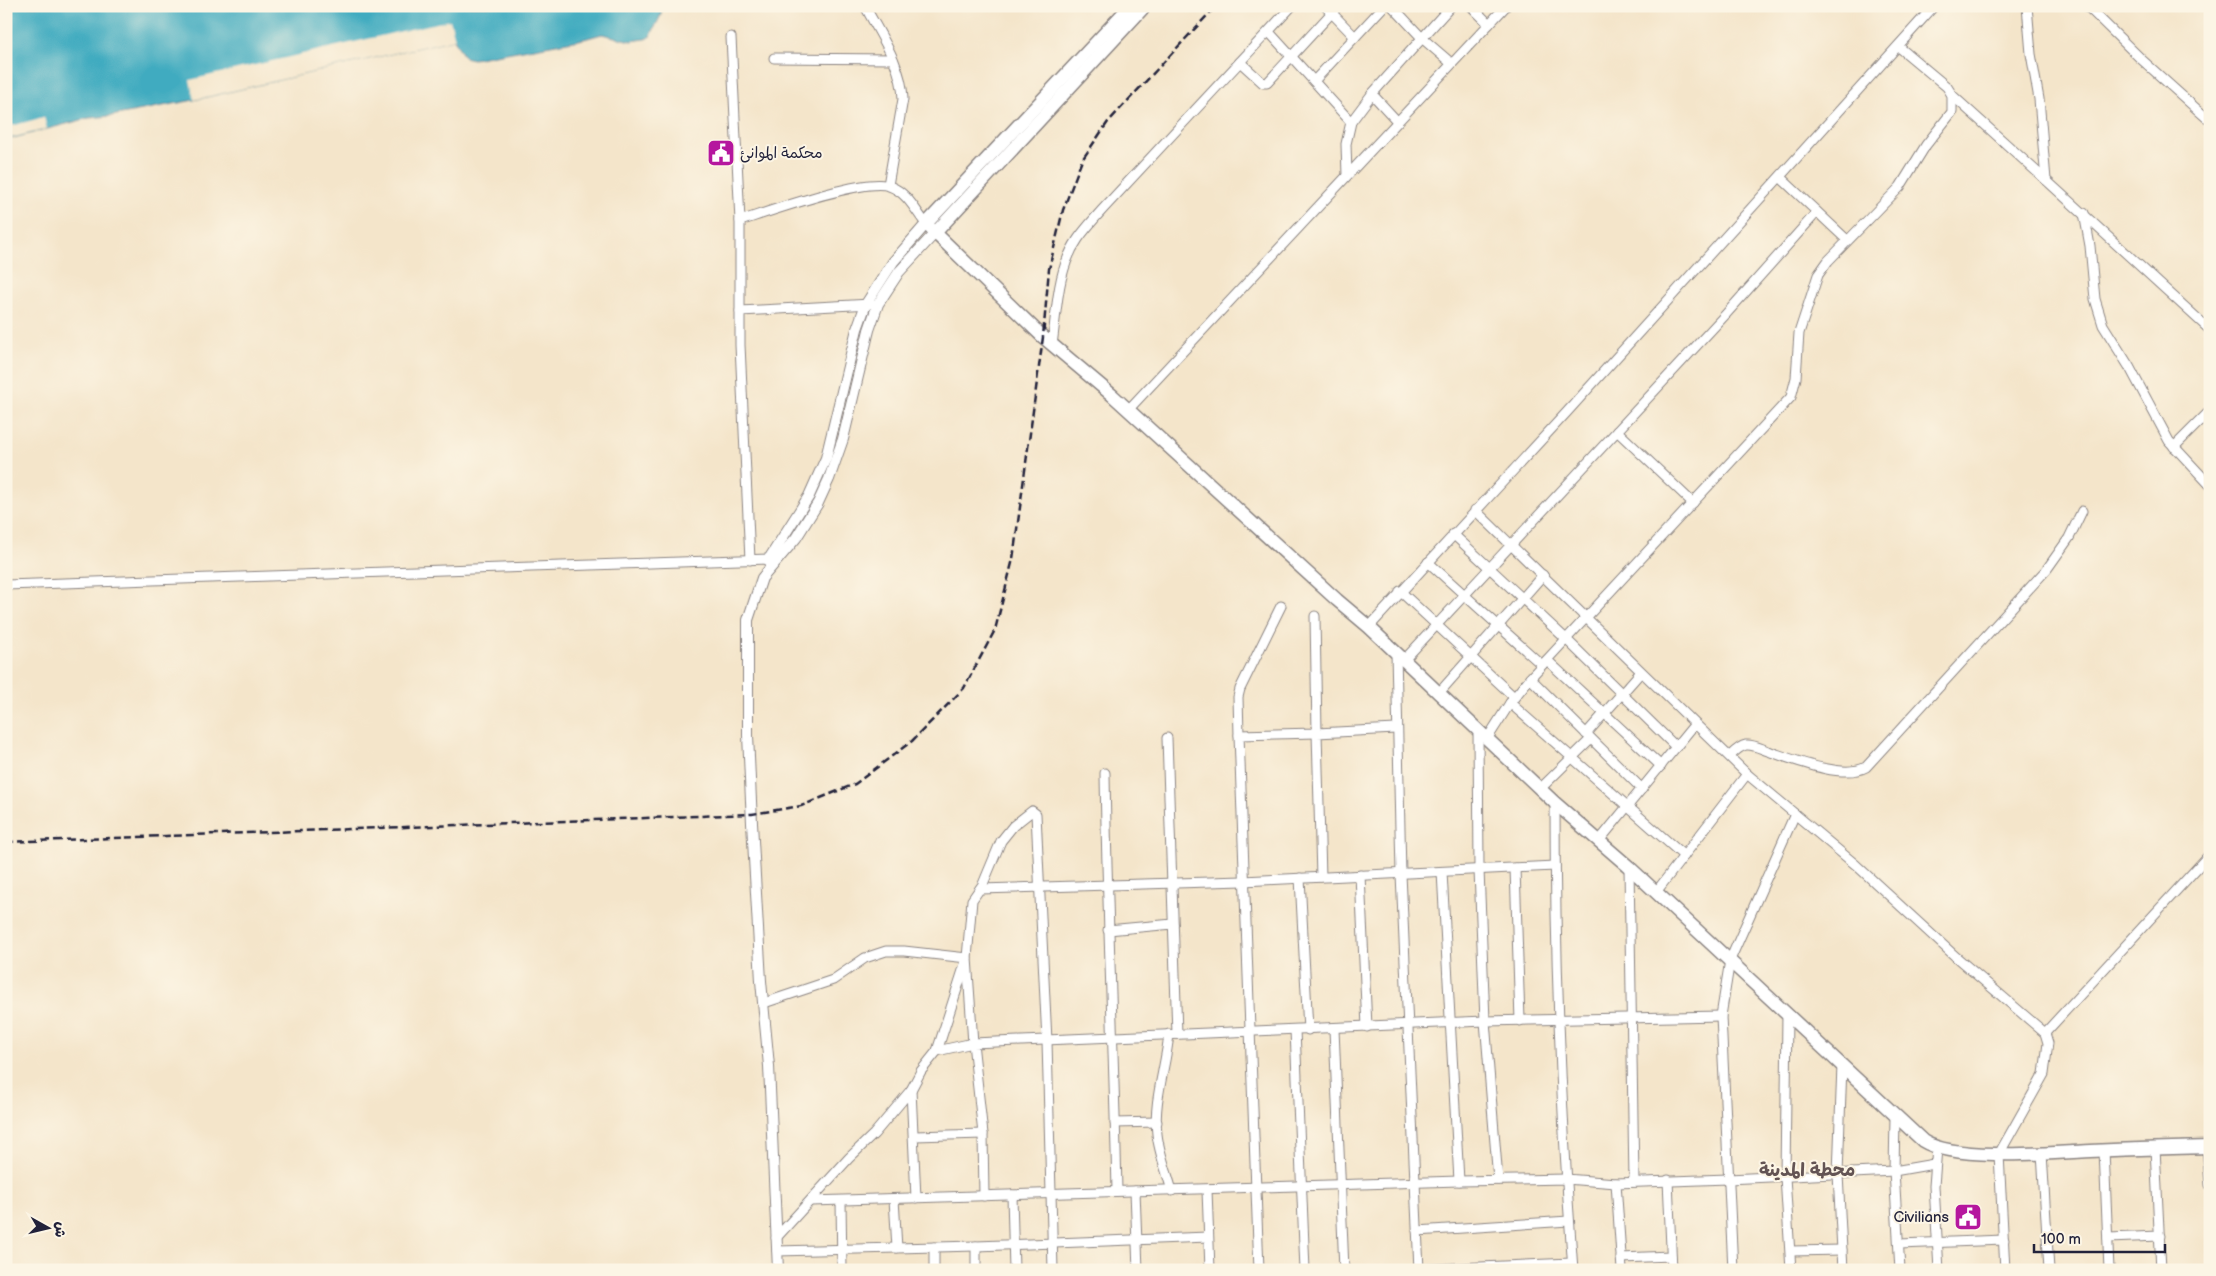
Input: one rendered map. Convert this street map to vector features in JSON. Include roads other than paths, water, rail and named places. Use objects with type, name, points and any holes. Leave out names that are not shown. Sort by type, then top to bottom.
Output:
[{"type":"main road","points":[[1130,6],[926,224],[1052,345],[1128,410],[1369,627],[1555,803],[1629,867],[1842,1065],[1895,1117],[1924,1141],[1937,1148],[1999,1154],[2208,1147]]},
{"type":"main road","points":[[935,233],[1145,6]]},
{"type":"street","points":[[865,6],[893,59],[903,86],[903,98],[888,185]]},
{"type":"street","points":[[1052,345],[1060,284],[1067,259],[1077,240],[1103,209],[1292,6]]},
{"type":"street","points":[[1314,81],[1384,6]]},
{"type":"street","points":[[1392,6],[1422,38],[1451,63]]},
{"type":"street","points":[[1347,176],[1346,144],[1351,122],[1372,94],[1451,6]]},
{"type":"street","points":[[1471,6],[1489,24]]},
{"type":"street","points":[[1128,410],[1506,6]]},
{"type":"street","points":[[1369,627],[1899,47],[1934,6]]},
{"type":"street","points":[[2027,6],[2031,54],[2039,99],[2046,180]]},
{"type":"street","points":[[2087,6],[2141,59],[2210,121]]},
{"type":"street","points":[[1240,62],[1263,83],[1267,83],[1292,57],[1331,8],[1355,37]]},
{"type":"street","points":[[1269,32],[1351,122]]},
{"type":"street","points":[[731,37],[740,221],[740,311],[750,560]]},
{"type":"street","points":[[1899,47],[1939,79],[1952,95],[2084,212],[2210,330]]},
{"type":"street","points":[[774,58],[893,59]]},
{"type":"street","points":[[1372,94],[1397,121]]},
{"type":"street","points":[[1498,1180],[1485,1022],[1478,870],[1482,735],[1530,678],[1791,397],[1796,378],[1799,333],[1816,282],[1828,261],[1907,178],[1926,145],[1948,120],[1953,104],[1952,95]]},
{"type":"street","points":[[1780,177],[1847,240]]},
{"type":"street","points":[[740,221],[822,195],[865,186],[888,185],[903,193],[926,224],[893,262],[866,304],[857,329],[826,458],[809,496],[769,563],[759,584],[748,620],[748,735],[778,1270]]},
{"type":"street","points":[[1419,1270],[1407,1025],[1396,729],[1400,656],[1436,626],[1817,212]]},
{"type":"street","points":[[2084,212],[2090,246],[2094,292],[2100,316],[2107,332],[2133,373],[2160,427],[2174,448],[2210,485]]},
{"type":"street","points":[[769,563],[796,538],[818,502],[829,479],[841,446],[869,330],[878,304],[900,272],[935,233]]},
{"type":"street","points":[[740,311],[878,304]]},
{"type":"street","points":[[2174,448],[2210,411]]},
{"type":"street","points":[[1617,431],[1693,503]]},
{"type":"street","points":[[1475,510],[1587,617],[1694,725],[1730,756],[1747,774],[2045,1033],[2048,1043],[2044,1074],[1999,1154],[2005,1270]]},
{"type":"street","points":[[1730,756],[1741,747],[1751,745],[1805,763],[1840,771],[1854,772],[1866,768],[2047,569],[2069,538],[2082,511]]},
{"type":"street","points":[[1453,534],[1566,639],[1676,747]]},
{"type":"street","points":[[6,585],[750,560],[769,563]]},
{"type":"street","points":[[1428,562],[1498,625],[1545,662],[1661,766]]},
{"type":"street","points":[[1438,694],[1543,575]]},
{"type":"street","points":[[1400,591],[1471,658],[1571,758],[1684,856]]},
{"type":"street","points":[[1259,1270],[1251,1032],[1243,881],[1238,697],[1240,689],[1281,606]]},
{"type":"street","points":[[1315,616],[1321,877]]},
{"type":"street","points":[[1540,789],[1571,758],[1622,693],[1642,672]]},
{"type":"street","points":[[1530,678],[1642,789]]},
{"type":"street","points":[[1600,842],[1694,725]]},
{"type":"street","points":[[1239,735],[1396,729]]},
{"type":"street","points":[[1166,738],[1173,924],[1173,1034],[1156,1122],[1159,1144],[1172,1191]]},
{"type":"street","points":[[1106,773],[1108,930],[1117,1192]]},
{"type":"street","points":[[1656,892],[1747,774]]},
{"type":"street","points":[[1411,1270],[1572,1266],[1558,1020],[1555,803]]},
{"type":"street","points":[[984,1196],[983,1134],[973,1043],[967,958],[972,900],[980,888],[1001,841],[1013,826],[1032,811],[1036,816],[1047,1040],[1053,1270]]},
{"type":"street","points":[[1733,1270],[1721,1016],[1730,960],[1795,814]]},
{"type":"street","points":[[2045,1033],[2210,854]]},
{"type":"street","points":[[980,888],[1040,888],[1243,881],[1555,866]]},
{"type":"street","points":[[1629,867],[1634,1182]]},
{"type":"street","points":[[1515,868],[1520,1021]]},
{"type":"street","points":[[1442,872],[1459,1181]]},
{"type":"street","points":[[1360,875],[1368,1027]]},
{"type":"street","points":[[1300,878],[1308,1030]]},
{"type":"street","points":[[1108,930],[1173,924]]},
{"type":"street","points":[[764,1003],[833,980],[865,958],[886,951],[904,951],[967,958]]},
{"type":"street","points":[[776,1238],[849,1158],[874,1134],[911,1090],[921,1071],[937,1052],[967,958]]},
{"type":"street","points":[[1787,1015],[1785,1176],[1791,1270]]},
{"type":"street","points":[[937,1052],[973,1043],[1113,1036],[1334,1029],[1449,1023],[1721,1016]]},
{"type":"street","points":[[1334,1029],[1344,1270]]},
{"type":"street","points":[[1295,1030],[1305,1270]]},
{"type":"street","points":[[1842,1065],[1838,1174],[1843,1270]]},
{"type":"street","points":[[911,1090],[916,1198]]},
{"type":"street","points":[[1895,1117],[1894,1171],[1900,1270]]},
{"type":"street","points":[[1115,1123],[1156,1122]]},
{"type":"street","points":[[914,1136],[983,1134]]},
{"type":"street","points":[[2208,1147],[2210,1185]]},
{"type":"street","points":[[1937,1148],[1934,1164],[1939,1270]]},
{"type":"street","points":[[2155,1148],[2161,1270]]},
{"type":"street","points":[[2104,1150],[2109,1270]]},
{"type":"street","points":[[2042,1153],[2049,1270]]},
{"type":"street","points":[[811,1201],[1498,1180],[1634,1182],[1728,1179],[1894,1171],[1934,1164]]},
{"type":"street","points":[[1668,1180],[1672,1270]]},
{"type":"street","points":[[1616,1182],[1622,1270]]},
{"type":"street","points":[[1207,1190],[1210,1270]]},
{"type":"street","points":[[1135,1191],[1138,1270]]},
{"type":"street","points":[[1012,1195],[1014,1270]]},
{"type":"street","points":[[894,1199],[897,1248]]},
{"type":"street","points":[[841,1201],[842,1270]]},
{"type":"street","points":[[1417,1231],[1569,1221]]},
{"type":"street","points":[[2108,1238],[2160,1236]]},
{"type":"street","points":[[777,1251],[1052,1244],[1208,1237]]},
{"type":"street","points":[[1899,1244],[2004,1240]]},
{"type":"street","points":[[976,1246],[976,1270]]},
{"type":"street","points":[[934,1247],[934,1270]]},
{"type":"street","points":[[1791,1251],[1842,1250]]},
{"type":"street","points":[[1621,1258],[1671,1256]]},
{"type":"water","points":[[6,6],[663,6],[650,37],[645,39],[631,41],[602,34],[473,59],[464,57],[454,39],[194,100],[111,116],[89,118],[6,140]]},
{"type":"railway","points":[[6,842],[752,814],[801,806],[855,784],[912,741],[964,688],[995,630],[1013,559],[1043,337],[1049,269],[1063,210],[1082,160],[1108,122],[1216,6]]},
{"type":"place","name":"محكمة الموانئ","points":[[721,153]]},
{"type":"place","name":"Civilians","points":[[1968,1217]]},
{"type":"district","name":"محطة المدينة","points":[[1807,1170]]}]
